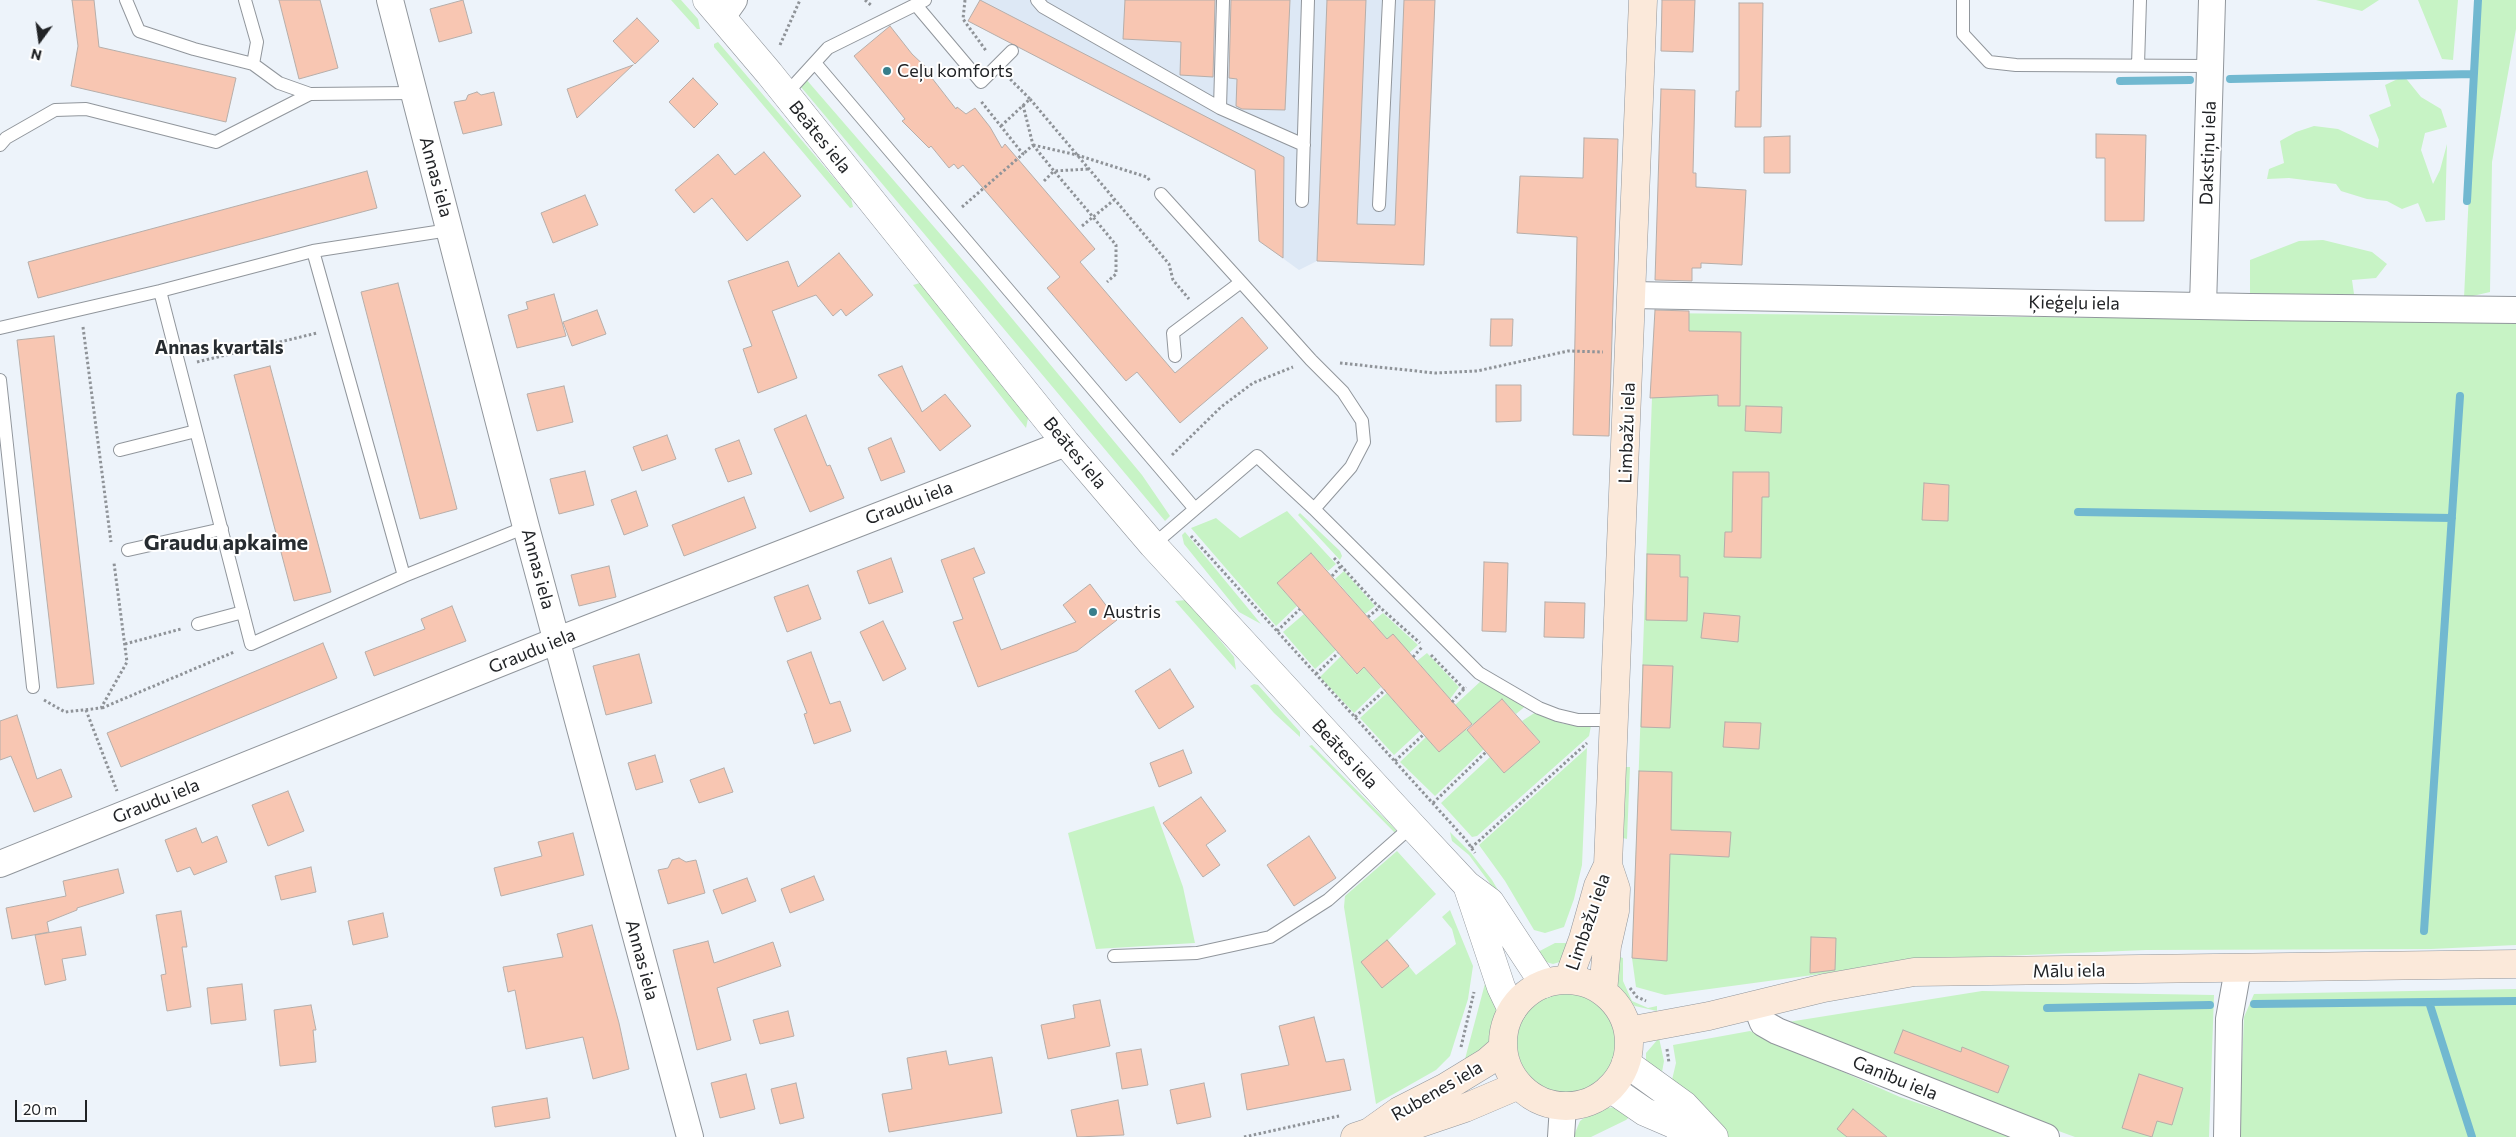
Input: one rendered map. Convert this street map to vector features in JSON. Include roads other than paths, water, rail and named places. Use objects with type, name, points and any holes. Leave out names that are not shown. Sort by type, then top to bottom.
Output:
[{"type":"main road","name":"Limbažu iela","points":[[1616,987],[1607,946],[1615,911],[1616,889],[1608,865],[1616,720],[1643,0]]},
{"type":"main road","name":"Limbažu iela","points":[[1556,982],[1583,939],[1598,886],[1608,865]]},
{"type":"main road","name":"Mālu iela","points":[[1628,1031],[1756,1005],[1824,988],[1914,972],[2516,964]]},
{"type":"main road","points":[[1556,982],[1616,987],[1628,1031],[1629,1047],[1626,1063],[1620,1077],[1610,1088],[1596,1098],[1580,1105],[1563,1106],[1546,1103],[1531,1096],[1519,1085],[1505,1062],[1503,1035],[1512,1010],[1531,990],[1556,982]]},
{"type":"main road","name":"Rubenes iela","points":[[1356,1128],[1399,1111],[1487,1062],[1503,1048]]},
{"type":"main road","name":"Rubenes iela","points":[[1356,1128],[1406,1128],[1465,1108],[1519,1085]]},
{"type":"street","name":"Annas iela","points":[[390,0],[526,527],[558,640],[690,1137]]},
{"type":"street","name":"Dakstiņu iela","points":[[2203,306],[2212,0]]},
{"type":"street","name":"Beātes iela","points":[[721,6],[769,73],[1066,443],[1153,545],[1467,885],[1490,902],[1556,982]]},
{"type":"street","name":"Ķieģeļu iela","points":[[1632,295],[2516,310]]},
{"type":"street","name":"Graudu iela","points":[[0,864],[558,640],[1066,443]]},
{"type":"street","name":"Beātes iela","points":[[1467,885],[1501,987],[1512,1010]]},
{"type":"street","points":[[2227,1137],[2230,1019],[2238,969]]},
{"type":"street","name":"Ganību iela","points":[[1756,1005],[1763,1023],[1777,1031],[2046,1137]]},
{"type":"street","points":[[1626,1063],[1684,1105],[1714,1137]]},
{"type":"street","points":[[1610,1088],[1646,1112],[1673,1124],[1692,1137]]},
{"type":"street","points":[[1560,1137],[1563,1106]]},
{"type":"lane","points":[[126,0],[139,31],[194,50],[253,64],[279,83],[310,94],[413,93]]},
{"type":"lane","points":[[245,0],[256,42],[253,64]]},
{"type":"lane","points":[[1036,0],[1043,7],[1220,108],[1304,145]]},
{"type":"lane","points":[[1220,108],[1223,0]]},
{"type":"lane","points":[[1302,202],[1308,0]]},
{"type":"lane","points":[[1379,205],[1389,0]]},
{"type":"lane","points":[[1963,0],[1963,34],[1989,62],[2016,65],[2210,66]]},
{"type":"lane","points":[[2138,65],[2140,0]]},
{"type":"lane","points":[[786,94],[828,48],[921,2],[981,82],[1012,51]]},
{"type":"lane","points":[[815,63],[1195,509]]},
{"type":"lane","points":[[0,144],[6,138],[55,110],[86,109],[216,142],[310,94]]},
{"type":"lane","points":[[1162,194],[1311,360],[1344,392],[1362,420],[1364,442],[1351,467],[1314,509]]},
{"type":"lane","points":[[0,328],[160,291],[313,252],[449,230]]},
{"type":"lane","points":[[313,252],[404,576]]},
{"type":"lane","points":[[1175,356],[1173,333],[1241,282]]},
{"type":"lane","points":[[160,291],[251,644],[404,576],[526,527]]},
{"type":"lane","points":[[0,380],[33,687]]},
{"type":"lane","points":[[120,450],[196,431]]},
{"type":"lane","points":[[1153,545],[1257,456],[1314,509],[1479,673],[1539,708],[1557,715],[1578,720],[1616,720]]},
{"type":"lane","points":[[128,550],[222,529]]},
{"type":"lane","points":[[198,624],[243,612]]},
{"type":"lane","points":[[1114,956],[1197,953],[1270,937],[1328,900],[1412,826]]},
{"type":"waterway","points":[[2467,201],[2478,0]]},
{"type":"waterway","points":[[2230,79],[2474,74]]},
{"type":"waterway","points":[[2120,81],[2190,80]]},
{"type":"waterway","points":[[2424,931],[2460,396]]},
{"type":"waterway","points":[[2078,512],[2452,518]]},
{"type":"waterway","points":[[2254,1004],[2516,1001]]},
{"type":"waterway","points":[[2429,1002],[2472,1137]]},
{"type":"waterway","points":[[2047,1008],[2210,1005]]},
{"type":"place","name":"Ceļu komforts","points":[[887,71]]},
{"type":"place","name":"Austris","points":[[1093,612]]},
{"type":"district","name":"Annas kvartāls","points":[[219,348]]},
{"type":"district","name":"Graudu apkaime","points":[[226,543]]}]
